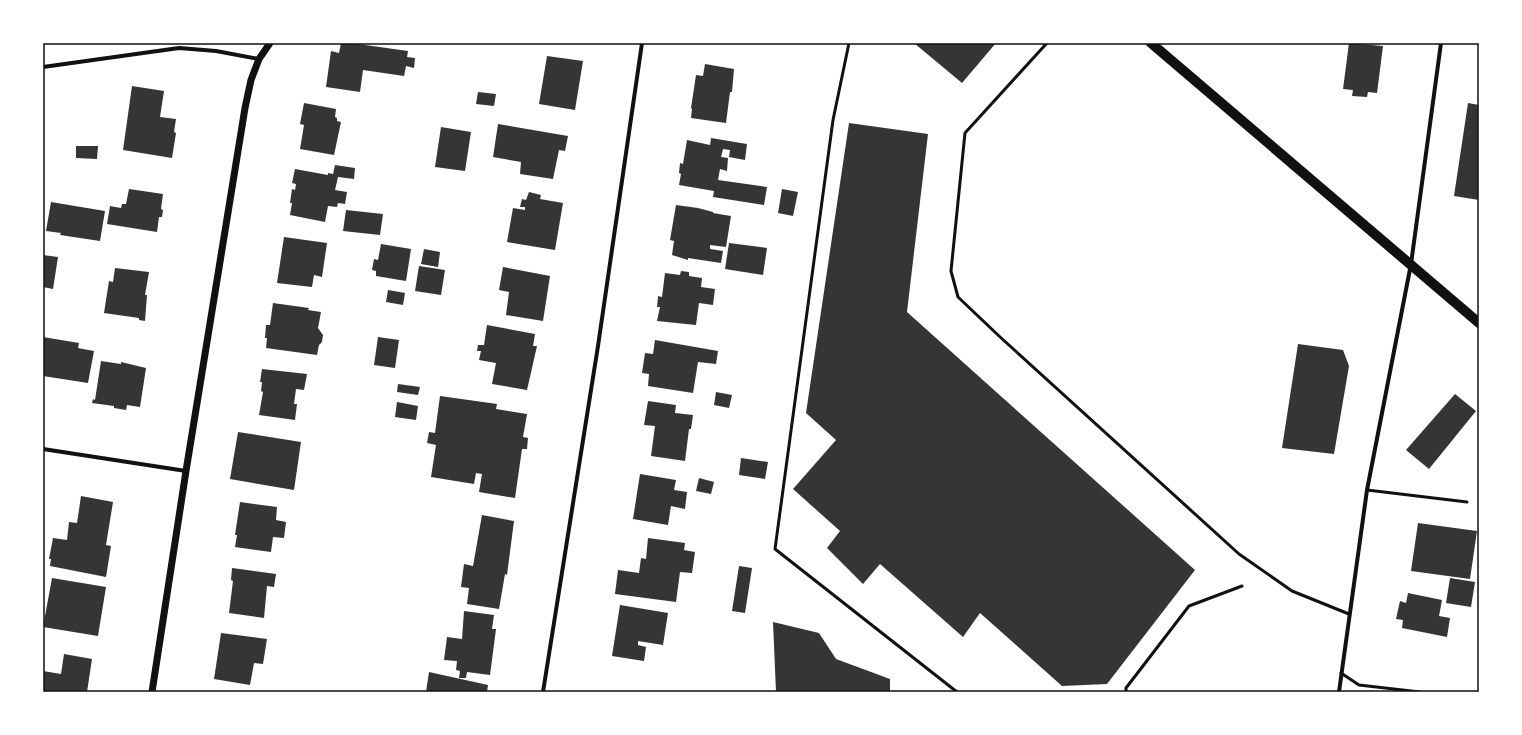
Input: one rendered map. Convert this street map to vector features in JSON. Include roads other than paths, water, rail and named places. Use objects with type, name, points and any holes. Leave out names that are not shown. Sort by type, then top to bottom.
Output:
[{"type":"main road","points":[[1151,43],[1479,323]]},
{"type":"street","points":[[152,692],[245,108],[259,59],[270,43]]},
{"type":"street","points":[[543,692],[598,346],[642,43]]},
{"type":"street","points":[[1339,692],[1367,490],[1411,264],[1441,43]]},
{"type":"street","points":[[43,67],[179,48],[216,51],[259,59]]},
{"type":"street","points":[[43,449],[186,471]]},
{"type":"lane","points":[[848,43],[833,120],[775,549],[957,692]]},
{"type":"lane","points":[[1047,43],[965,133],[951,271],[958,297],[1027,362],[1239,554],[1292,591],[1350,614]]},
{"type":"lane","points":[[1367,490],[1467,502]]},
{"type":"lane","points":[[1126,692],[1126,688],[1189,606],[1242,586]]},
{"type":"lane","points":[[1341,673],[1359,685],[1420,692]]}]
